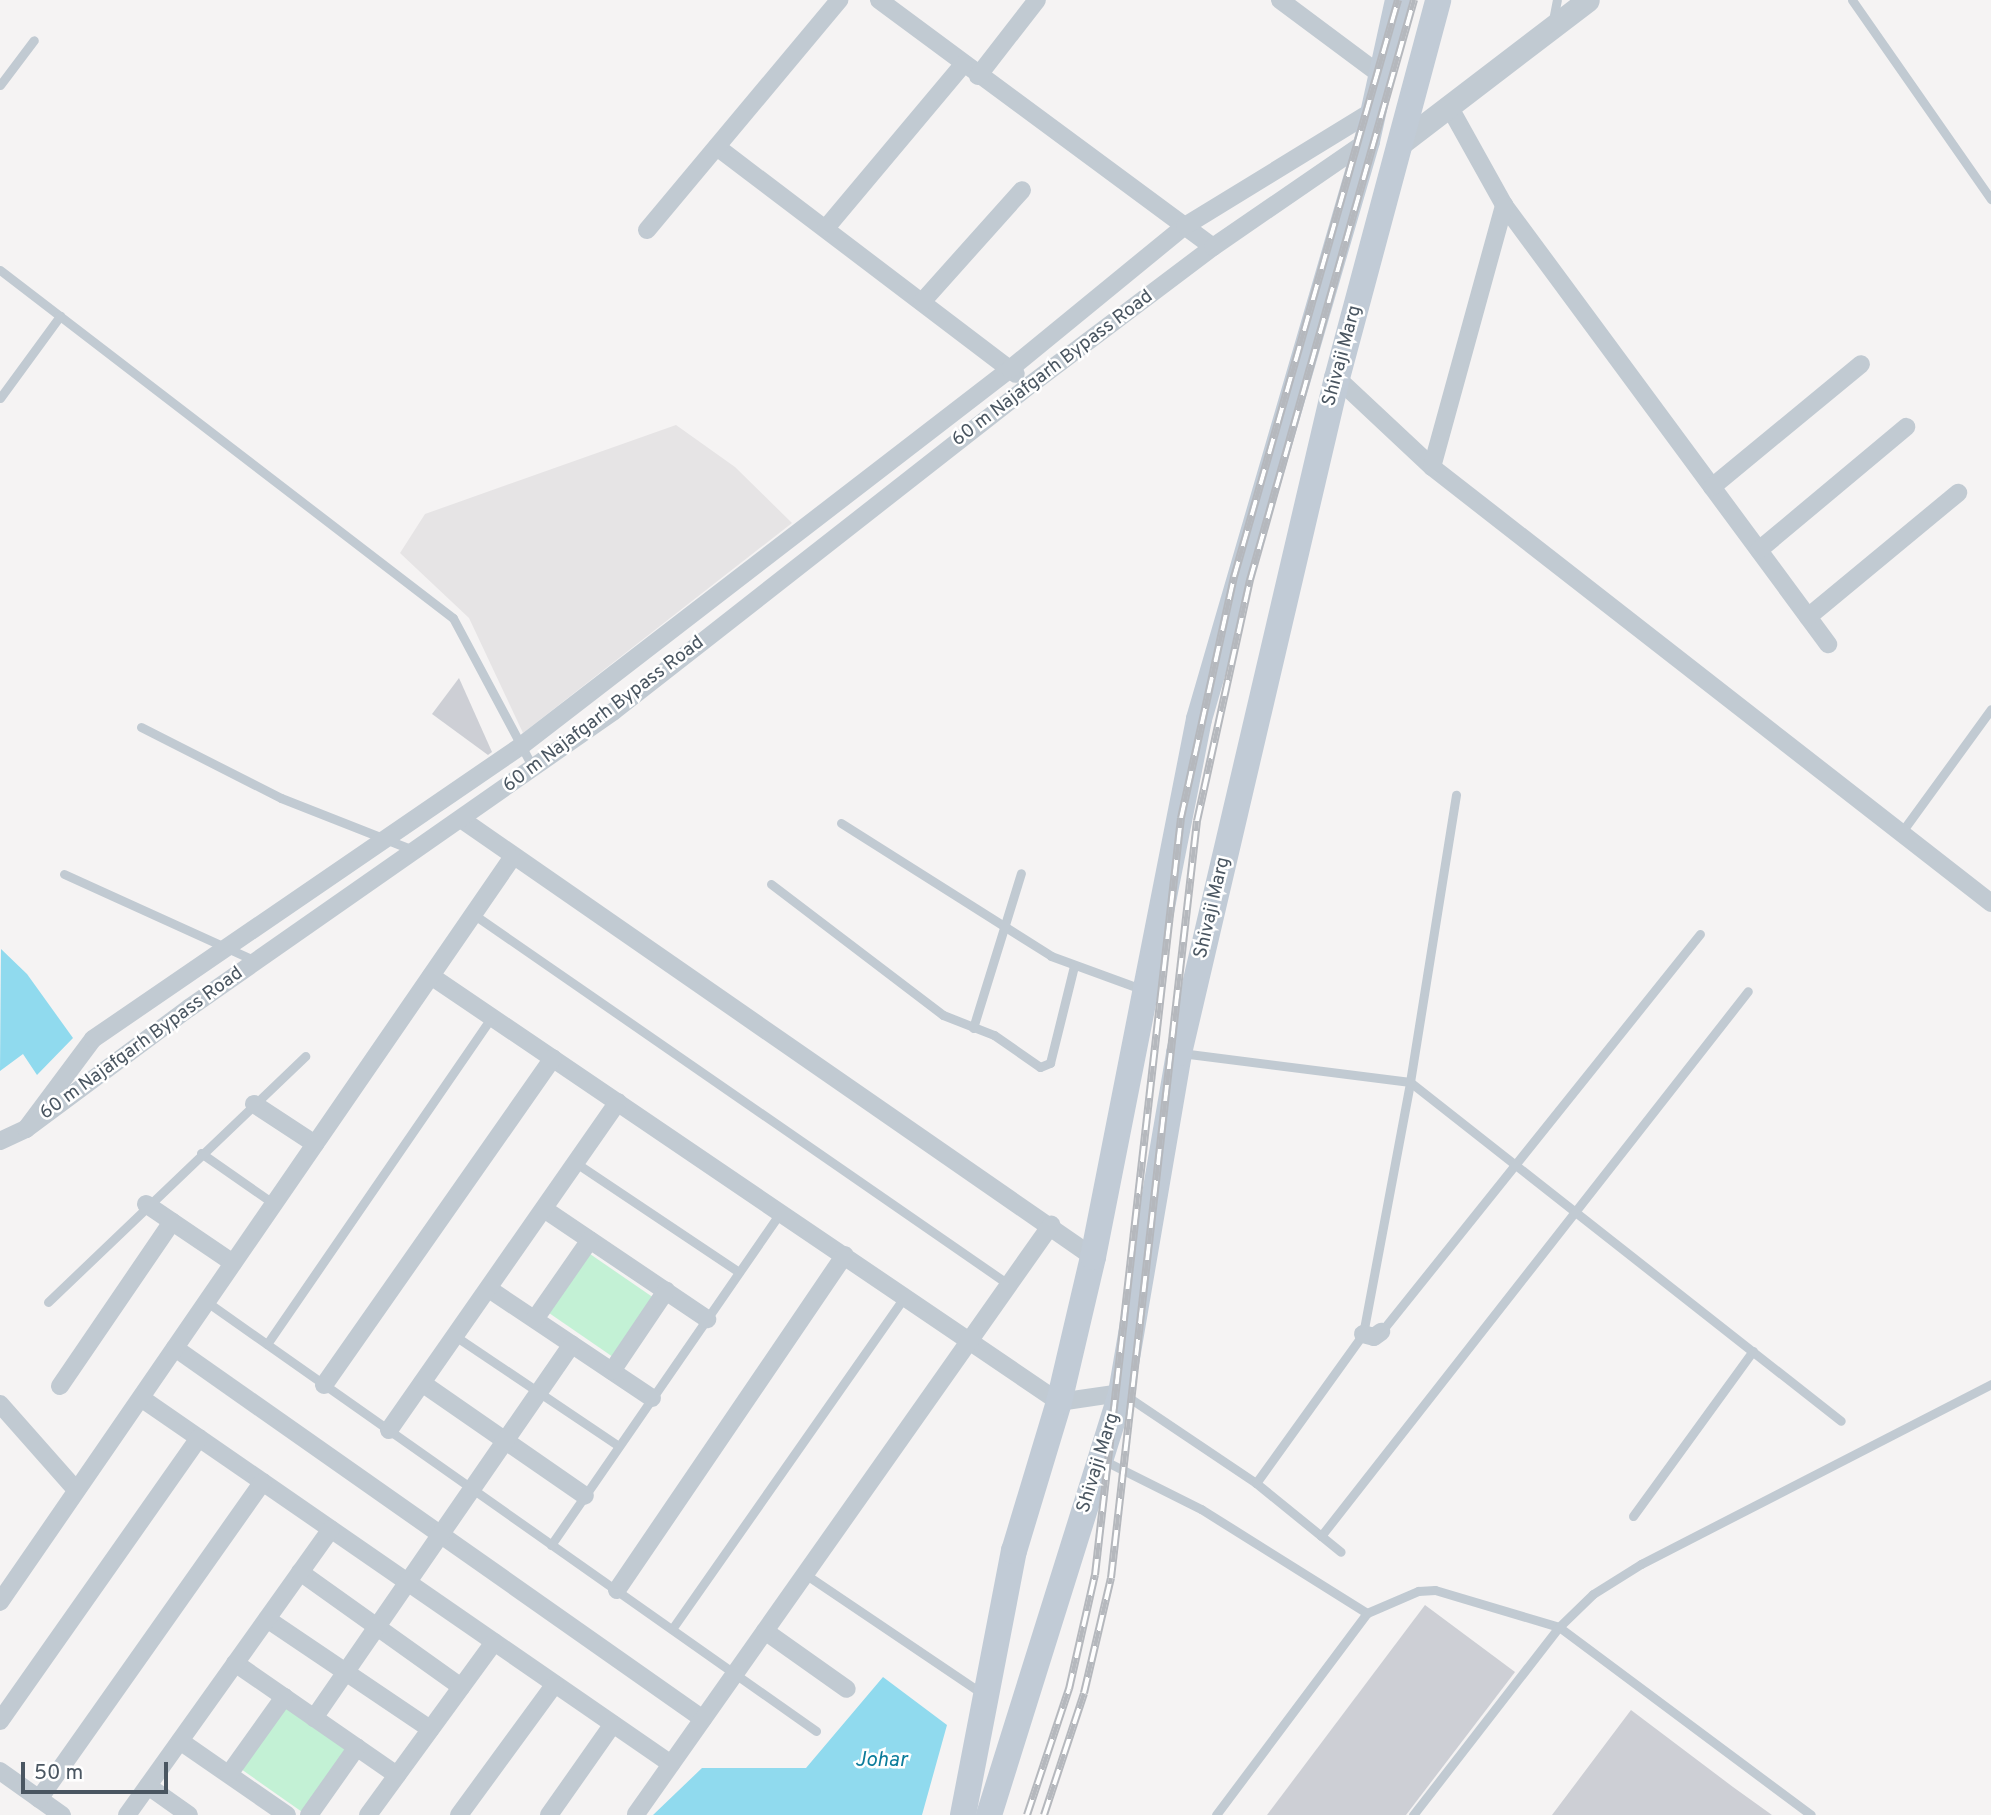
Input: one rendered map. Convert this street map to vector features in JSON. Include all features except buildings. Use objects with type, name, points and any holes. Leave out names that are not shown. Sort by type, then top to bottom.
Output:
[{"type":"main road","name":"Shivaji Marg","points":[[963,1815],[1014,1551],[1059,1402],[1093,1257],[1199,719],[1367,141],[1398,0]]},
{"type":"main road","name":"Shivaji Marg","points":[[989,1815],[1121,1393],[1179,1053],[1337,378],[1438,0]]},
{"type":"main road","name":"60 m Najafgarh Bypass Road","points":[[1374,110],[1410,109]]},
{"type":"main road","points":[[1367,141],[1401,143]]},
{"type":"street","points":[[647,230],[839,0]]},
{"type":"street","points":[[879,0],[970,70],[1213,247]]},
{"type":"street","points":[[826,228],[1037,0]]},
{"type":"street","points":[[1280,0],[1382,76]]},
{"type":"street","points":[[1401,143],[1588,0]]},
{"type":"street","points":[[1450,108],[1503,205],[1828,643]]},
{"type":"street","name":"60 m Najafgarh Bypass Road","points":[[26,1129],[93,1039],[521,746],[1010,369],[1185,226],[1374,110]]},
{"type":"street","name":"60 m Najafgarh Bypass Road","points":[[26,1129],[256,961],[534,769],[1030,384],[1213,247],[1367,141]]},
{"type":"street","points":[[717,148],[1030,384]]},
{"type":"street","points":[[922,302],[1022,190]]},
{"type":"street","points":[[1432,467],[1503,205]]},
{"type":"street","points":[[1712,487],[1861,364]]},
{"type":"street","points":[[1337,378],[1432,467],[1991,903]]},
{"type":"street","points":[[1759,550],[1906,427]]},
{"type":"street","points":[[1808,617],[1958,493]]},
{"type":"street","points":[[461,819],[512,858],[1051,1225],[1093,1257]]},
{"type":"street","points":[[3,1592],[141,1398],[512,858]]},
{"type":"street","points":[[431,976],[971,1339],[1059,1402],[1121,1393]]},
{"type":"street","points":[[324,1385],[553,1058]]},
{"type":"street","points":[[389,1430],[618,1102]]},
{"type":"street","points":[[254,1104],[315,1144]]},
{"type":"street","points":[[0,1141],[26,1129]]},
{"type":"street","points":[[146,1205],[233,1263]]},
{"type":"street","points":[[544,1209],[708,1319]]},
{"type":"street","points":[[60,1386],[172,1222]]},
{"type":"street","points":[[636,1814],[1051,1225]]},
{"type":"street","points":[[535,1319],[590,1240]]},
{"type":"street","points":[[617,1590],[845,1255]]},
{"type":"street","points":[[489,1289],[652,1398]]},
{"type":"street","points":[[612,1371],[666,1290]]},
{"type":"street","points":[[1363,1334],[1374,1337],[1381,1332]]},
{"type":"street","points":[[314,1718],[572,1344]]},
{"type":"street","points":[[175,1348],[703,1719]]},
{"type":"street","points":[[422,1383],[585,1496]]},
{"type":"street","points":[[141,1398],[671,1764]]},
{"type":"street","points":[[0,1404],[76,1490]]},
{"type":"street","points":[[0,1721],[199,1438]]},
{"type":"street","points":[[38,1798],[263,1482]]},
{"type":"street","points":[[127,1815],[331,1529]]},
{"type":"street","points":[[300,1572],[461,1687]]},
{"type":"street","points":[[267,1619],[430,1730]]},
{"type":"street","points":[[765,1631],[847,1689]]},
{"type":"street","points":[[368,1815],[494,1642]]},
{"type":"street","points":[[235,1664],[397,1775]]},
{"type":"street","points":[[459,1815],[555,1684]]},
{"type":"street","points":[[229,1774],[284,1697]]},
{"type":"street","points":[[549,1815],[613,1724]]},
{"type":"street","points":[[180,1741],[288,1815]]},
{"type":"street","points":[[309,1815],[357,1747]]},
{"type":"street","points":[[0,1771],[62,1815]]},
{"type":"street","points":[[148,1786],[189,1815]]},
{"type":"lane","points":[[1552,25],[1557,0]]},
{"type":"lane","points":[[1852,0],[1991,199]]},
{"type":"lane","points":[[0,85],[34,40]]},
{"type":"lane","points":[[0,270],[453,618],[534,769]]},
{"type":"lane","points":[[0,398],[60,316]]},
{"type":"lane","points":[[1901,833],[1991,709]]},
{"type":"lane","points":[[141,727],[281,798],[415,851]]},
{"type":"lane","points":[[1256,1483],[1363,1334],[1410,1082],[1456,795]]},
{"type":"lane","points":[[841,823],[1006,929],[1074,966],[1145,990]]},
{"type":"lane","points":[[973,1028],[1006,929],[1021,873]]},
{"type":"lane","points":[[64,874],[256,961]]},
{"type":"lane","points":[[771,884],[943,1015],[1003,1040],[1040,1067],[1048,1066],[1074,966]]},
{"type":"lane","points":[[473,914],[1009,1284]]},
{"type":"lane","points":[[1381,1332],[1700,934]]},
{"type":"lane","points":[[1321,1536],[1748,991]]},
{"type":"lane","points":[[267,1344],[492,1017]]},
{"type":"lane","points":[[1179,1053],[1410,1082],[1841,1421]]},
{"type":"lane","points":[[48,1303],[146,1205],[305,1056]]},
{"type":"lane","points":[[201,1153],[274,1204]]},
{"type":"lane","points":[[576,1163],[739,1272]]},
{"type":"lane","points":[[551,1545],[781,1211]]},
{"type":"lane","points":[[671,1629],[905,1296]]},
{"type":"lane","points":[[206,1302],[816,1731]]},
{"type":"lane","points":[[455,1336],[619,1446]]},
{"type":"lane","points":[[1633,1516],[1753,1351]]},
{"type":"lane","points":[[1413,1815],[1559,1627],[1593,1594],[1641,1564],[1991,1384]]},
{"type":"lane","points":[[1121,1393],[1256,1483],[1341,1552]]},
{"type":"lane","points":[[1100,1459],[1201,1509],[1367,1613]]},
{"type":"lane","points":[[805,1573],[986,1696]]},
{"type":"lane","points":[[1216,1815],[1367,1613],[1418,1591],[1435,1590],[1559,1627],[1811,1815]]},
{"type":"shaded area","points":[[676,425],[735,467],[792,523],[523,733],[469,618],[400,553],[425,514]]},
{"type":"green space","points":[[590,1254],[654,1298],[613,1357],[549,1313]]},
{"type":"green space","points":[[286,1704],[350,1749],[305,1814],[241,1769]]},
{"type":"water","points":[[1,949],[27,974],[73,1038],[37,1075],[23,1054],[0,1071]]},
{"type":"water","name":"Johar","points":[[883,1677],[947,1725],[922,1815],[653,1815],[702,1768],[806,1768]]},
{"type":"railway","points":[[1027,1815],[1069,1689],[1095,1575],[1181,818],[1234,577],[1398,0]]},
{"type":"railway","points":[[1044,1815],[1084,1693],[1111,1578],[1197,821],[1250,580],[1414,0]]}]
